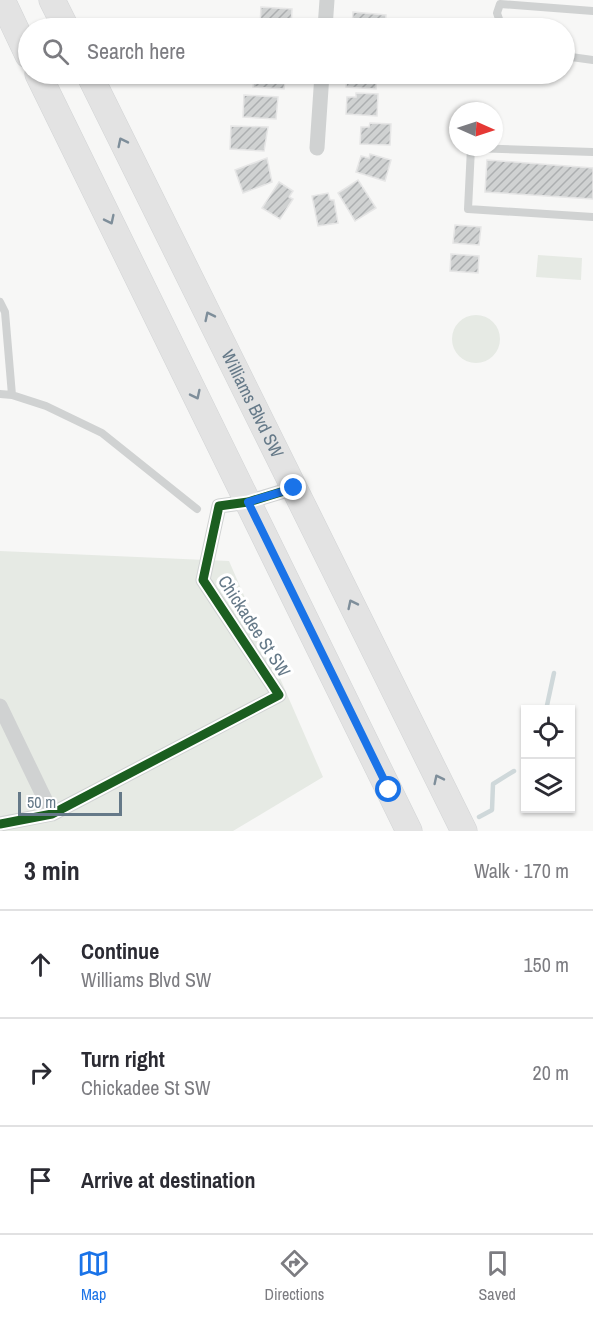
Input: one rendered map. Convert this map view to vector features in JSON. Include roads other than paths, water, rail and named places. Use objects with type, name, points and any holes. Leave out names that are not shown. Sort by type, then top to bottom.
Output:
[{"type":"main road","points":[[2,0],[18,34]]},
{"type":"main road","points":[[52,0],[61,18]]},
{"type":"main road","points":[[43,84],[409,831]]},
{"type":"main road","name":"Williams Blvd SW","points":[[94,84],[465,831]]},
{"type":"street","points":[[326,18],[327,0]]},
{"type":"street","points":[[317,148],[321,84]]},
{"type":"street","name":"Chickadee St SW","points":[[52,814],[279,695],[203,580],[219,506],[248,502],[294,488]]},
{"type":"street","points":[[0,706],[52,814],[0,824]]},
{"type":"lane","points":[[499,18],[497,13],[500,4],[593,12]]},
{"type":"lane","points":[[575,58],[593,60]]},
{"type":"lane","points":[[593,152],[471,148],[468,209],[593,217]]},
{"type":"lane","points":[[0,302],[5,312],[12,394]]},
{"type":"lane","points":[[0,394],[12,394],[46,406],[102,433],[198,509]]},
{"type":"waterway","points":[[547,705],[554,673]]},
{"type":"waterway","points":[[479,817],[492,810],[493,784],[514,771]]}]
